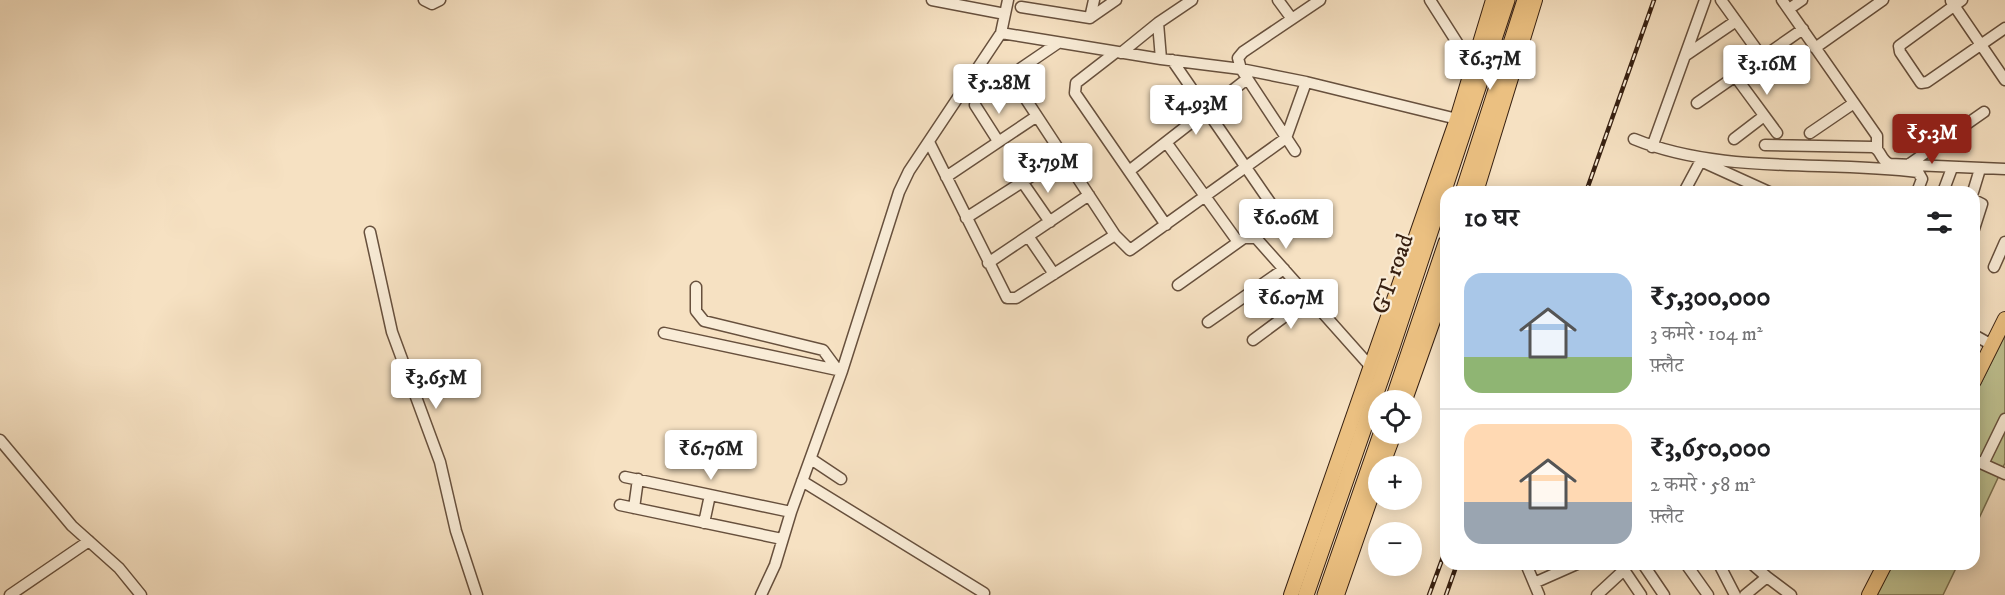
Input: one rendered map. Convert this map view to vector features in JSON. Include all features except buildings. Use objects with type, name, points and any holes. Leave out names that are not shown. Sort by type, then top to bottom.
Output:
[{"type":"highway","name":"GT road","points":[[1445,186],[1507,0]]},
{"type":"highway","points":[[1465,186],[1525,0]]},
{"type":"highway","name":"GT road","points":[[1306,595],[1440,202]]},
{"type":"highway","name":"GT road","points":[[1396,390],[1440,261]]},
{"type":"highway","points":[[1325,595],[1378,444]]},
{"type":"main road","points":[[1291,595],[1457,119],[1492,0]]},
{"type":"main road","points":[[1478,186],[1535,0]]},
{"type":"main road","points":[[1409,390],[1440,301]]},
{"type":"main road","points":[[1980,369],[2005,319]]},
{"type":"main road","points":[[1337,595],[1368,506]]},
{"type":"main road","points":[[1869,595],[1882,570]]},
{"type":"street","points":[[424,0],[432,4],[440,0]]},
{"type":"street","points":[[935,0],[970,3],[1005,14]]},
{"type":"street","points":[[760,595],[775,565],[899,192],[909,171],[1001,33],[1008,0]]},
{"type":"street","points":[[1090,18],[1094,0]]},
{"type":"street","points":[[1021,7],[1037,5],[1090,18],[1116,0]]},
{"type":"street","points":[[1166,225],[1074,89],[1076,83],[1192,0]]},
{"type":"street","points":[[1278,0],[1292,19]]},
{"type":"street","points":[[1295,151],[1240,69],[1239,55],[1320,0]]},
{"type":"street","points":[[1430,0],[1472,66]]},
{"type":"street","points":[[1652,147],[1705,0]]},
{"type":"street","points":[[1721,0],[1762,57]]},
{"type":"street","points":[[1802,0],[1786,5],[1879,138],[1877,149]]},
{"type":"street","points":[[1815,48],[1883,0]]},
{"type":"street","points":[[2005,28],[1981,45],[1927,82],[1921,82],[1900,52],[1899,46],[1955,2],[1981,45],[2005,80]]},
{"type":"street","points":[[1685,55],[1736,21]]},
{"type":"street","points":[[1158,23],[1166,60],[1206,110],[1276,211]]},
{"type":"street","points":[[1697,103],[1803,29]]},
{"type":"street","points":[[1001,33],[1118,53],[1240,69],[1306,82],[1457,119]]},
{"type":"street","points":[[1058,43],[1012,76],[1115,235],[1130,250],[1286,138],[1306,82]]},
{"type":"street","points":[[1735,76],[1777,133]]},
{"type":"street","points":[[1129,171],[1247,79]]},
{"type":"street","points":[[1810,133],[1854,103]]},
{"type":"street","points":[[975,105],[998,141]]},
{"type":"street","points":[[1908,165],[1984,112]]},
{"type":"street","points":[[946,177],[1037,116]]},
{"type":"street","points":[[1734,140],[1764,116]]},
{"type":"street","points":[[1634,139],[1652,147],[1769,165],[1918,172],[1922,179],[1919,186]]},
{"type":"street","points":[[929,142],[1004,294],[1011,299],[1115,235]]},
{"type":"street","points":[[1166,142],[1238,242]]},
{"type":"street","points":[[1765,145],[1868,146],[1877,149],[1885,162],[1952,168],[2005,169]]},
{"type":"street","points":[[966,218],[1063,156]]},
{"type":"street","points":[[1687,186],[1699,164],[1703,162],[1756,186]]},
{"type":"street","points":[[1946,186],[1952,168]]},
{"type":"street","points":[[1975,186],[1980,169]]},
{"type":"street","points":[[1023,183],[1050,222]]},
{"type":"street","points":[[988,263],[1089,195]]},
{"type":"street","points":[[370,232],[392,332],[440,462],[456,531],[477,595]]},
{"type":"street","points":[[1028,236],[1054,274]]},
{"type":"street","points":[[1178,285],[1238,242],[1250,236],[1256,238],[1371,366]]},
{"type":"street","points":[[1994,267],[2005,242]]},
{"type":"street","points":[[1208,322],[1284,269]]},
{"type":"street","points":[[696,287],[696,311],[704,321],[823,350],[840,370]]},
{"type":"street","points":[[1253,340],[1311,297]]},
{"type":"street","points":[[664,333],[840,370]]},
{"type":"street","points":[[1980,338],[1992,345]]},
{"type":"street","points":[[1980,460],[2005,419]]},
{"type":"street","points":[[0,440],[72,526],[119,568],[141,595]]},
{"type":"street","points":[[811,459],[842,478]]},
{"type":"street","points":[[1980,462],[2005,474]]},
{"type":"street","points":[[625,477],[791,512]]},
{"type":"street","points":[[634,508],[638,479]]},
{"type":"street","points":[[802,481],[984,593]]},
{"type":"street","points":[[704,523],[710,495]]},
{"type":"street","points":[[620,505],[782,539]]},
{"type":"street","points":[[10,595],[89,541]]},
{"type":"street","points":[[1529,570],[1539,595]]},
{"type":"street","points":[[1534,583],[1563,570]]},
{"type":"street","points":[[1598,595],[1619,570]]},
{"type":"street","points":[[1624,570],[1641,595]]},
{"type":"street","points":[[1647,570],[1664,595]]},
{"type":"street","points":[[1690,570],[1708,595]]},
{"type":"street","points":[[1722,570],[1735,595]]},
{"type":"street","points":[[1760,570],[1791,595]]},
{"type":"street","points":[[1745,595],[1767,576]]},
{"type":"green space","points":[[2005,334],[2005,463],[1980,516],[1980,385]]},
{"type":"green space","points":[[1889,570],[1955,570],[1943,595],[1877,595]]},
{"type":"railway","points":[[1588,186],[1654,0]]},
{"type":"railway","points":[[1429,595],[1440,565]]},
{"type":"railway","points":[[1446,595],[1455,570]]}]
